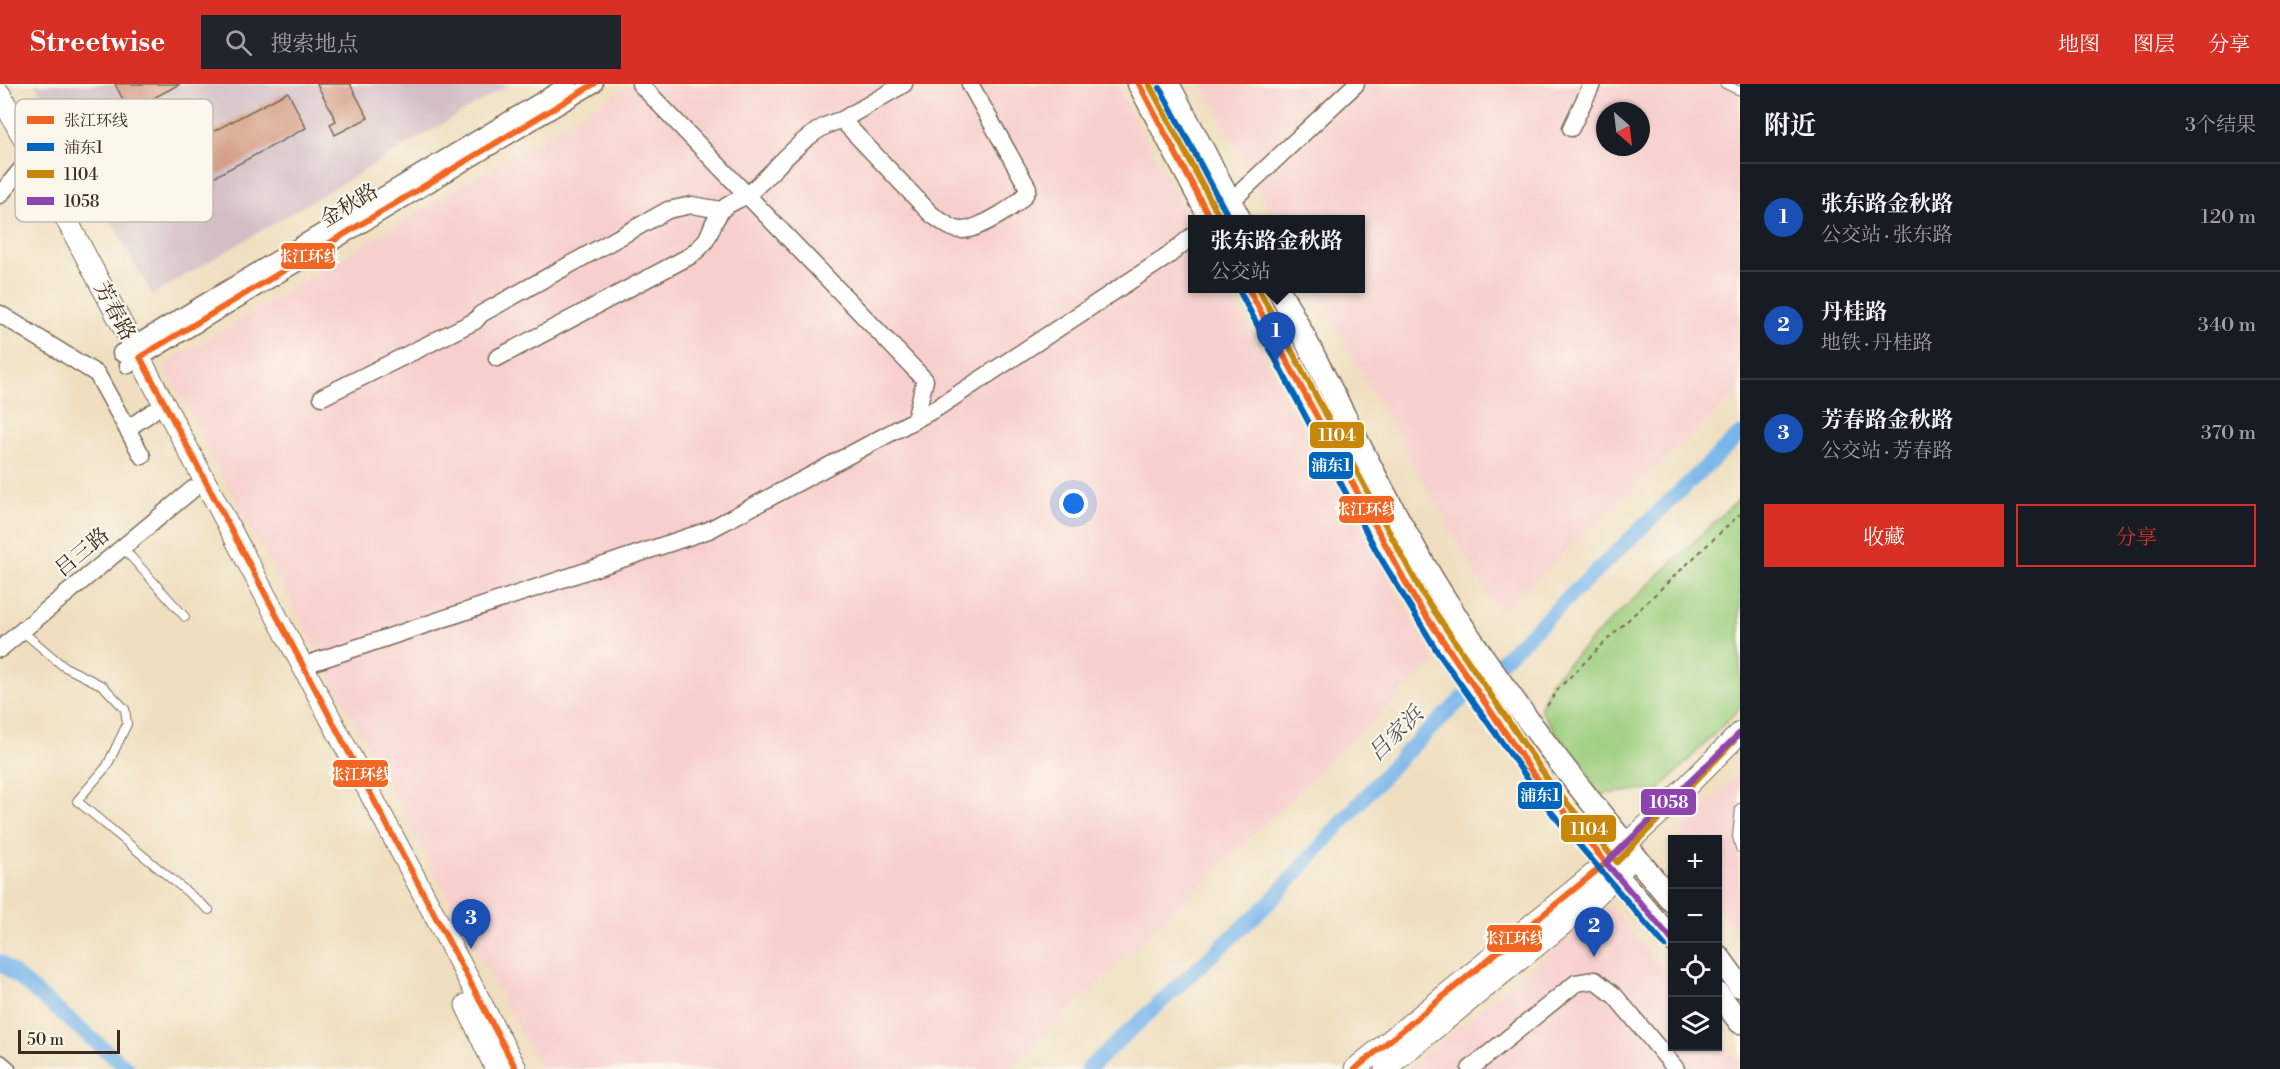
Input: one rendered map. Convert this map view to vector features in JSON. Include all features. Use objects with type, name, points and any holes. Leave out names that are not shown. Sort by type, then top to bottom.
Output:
[{"type":"main road","points":[[1139,84],[1209,215]]},
{"type":"main road","points":[[1168,84],[1235,211]]},
{"type":"main road","points":[[1251,293],[1385,548],[1445,646],[1544,789],[1668,935]]},
{"type":"main road","points":[[1281,293],[1407,535],[1464,628],[1524,715],[1668,896]]},
{"type":"main road","points":[[1722,961],[1740,986]]},
{"type":"main road","points":[[1720,997],[1740,1022]]},
{"type":"street","name":"金秋路","points":[[130,355],[569,84]]},
{"type":"street","name":"金秋路","points":[[130,355],[594,84]]},
{"type":"street","points":[[640,84],[925,380],[915,420]]},
{"type":"street","points":[[497,358],[690,256],[706,244],[721,210],[748,194],[785,156],[832,122],[842,120],[904,84]]},
{"type":"street","points":[[842,120],[931,214],[948,226],[961,230],[975,227],[1018,202],[1027,193],[1028,188],[970,84]]},
{"type":"street","points":[[1235,211],[1356,84]]},
{"type":"street","points":[[1571,128],[1592,84]]},
{"type":"street","name":"芳春路","points":[[0,94],[15,130]]},
{"type":"street","name":"芳春路","points":[[0,124],[15,144]]},
{"type":"street","points":[[0,195],[15,177]]},
{"type":"street","points":[[322,397],[475,321],[481,314],[668,210],[692,204],[721,210]]},
{"type":"street","name":"芳春路","points":[[60,222],[130,355],[303,666],[516,1069]]},
{"type":"street","points":[[303,666],[709,530],[937,408],[1168,256],[1188,239]]},
{"type":"street","points":[[0,314],[97,374],[142,456]]},
{"type":"street","name":"芳春路","points":[[130,355],[152,412],[464,1001],[496,1069]]},
{"type":"street","points":[[127,429],[152,412]]},
{"type":"street","name":"吕三路","points":[[0,649],[193,489]]},
{"type":"street","points":[[1355,1069],[1611,869],[1740,734]]},
{"type":"street","points":[[1630,850],[1740,747]]},
{"type":"street","points":[[1385,1069],[1589,903],[1611,869]]},
{"type":"street","points":[[1470,1069],[1576,983],[1595,980],[1615,996],[1676,1069]]},
{"type":"street","points":[[0,1063],[7,1069]]},
{"type":"lane","points":[[1725,84],[1740,91]]},
{"type":"lane","points":[[123,548],[186,617]]},
{"type":"lane","points":[[22,631],[63,666],[103,686],[125,709],[126,724],[106,766],[77,801],[209,909]]},
{"type":"lane","points":[[1740,808],[1737,836],[1740,848]]},
{"type":"path","points":[[1546,706],[1558,688],[1740,514]]},
{"type":"shaded area","points":[[35,84],[510,84],[152,295],[112,222],[213,222],[213,99],[43,99]]},
{"type":"shaded area","points":[[632,84],[1116,84],[1188,218],[1188,293],[1228,293],[1435,661],[1008,1069],[540,1069],[164,365]]},
{"type":"shaded area","points":[[1203,84],[1740,84],[1740,390],[1498,614],[1316,293],[1365,293],[1365,215],[1273,215]]},
{"type":"shaded area","points":[[1740,771],[1740,935],[1722,913],[1722,835],[1682,835],[1683,829]]},
{"type":"shaded area","points":[[1609,904],[1668,977],[1668,1051],[1722,1051],[1722,1042],[1740,1064],[1740,1069],[1408,1069]]},
{"type":"green space","points":[[1740,498],[1740,708],[1655,794],[1644,790],[1600,794],[1540,710],[1551,681],[1602,629]]},
{"type":"building","points":[[115,84],[180,84],[152,99],[123,99]]},
{"type":"building","points":[[317,84],[350,84],[368,118],[335,135],[330,124],[336,121]]},
{"type":"building","points":[[288,92],[306,128],[213,178],[213,132]]},
{"type":"waterway","name":"吕家浜","points":[[1088,1069],[1270,902],[1400,758],[1740,434]]},
{"type":"waterway","points":[[0,962],[128,1069]]},
{"type":"transit line","name":"张江环线","points":[[516,1069],[140,357],[594,84]]},
{"type":"transit line","name":"张江环线","points":[[1139,84],[1208,215]]},
{"type":"transit line","name":"1104","points":[[1149,84],[1218,215]]},
{"type":"transit line","name":"浦东1","points":[[1160,88],[1227,215]]},
{"type":"transit line","name":"浦东1","points":[[1241,293],[1377,552],[1437,651],[1552,813],[1665,946]]},
{"type":"transit line","name":"张江环线","points":[[1251,293],[1414,598],[1532,772],[1606,863],[1355,1069]]},
{"type":"transit line","name":"1104","points":[[1261,293],[1422,593],[1551,784],[1617,862],[1734,741]]},
{"type":"transit line","name":"1058","points":[[1668,935],[1606,863],[1740,733]]},
{"type":"place","name":"张东路金秋路","points":[[1276,362]]},
{"type":"place","name":"芳春路金秋路","points":[[471,949]]},
{"type":"place","name":"丹桂路","points":[[1594,957]]}]
